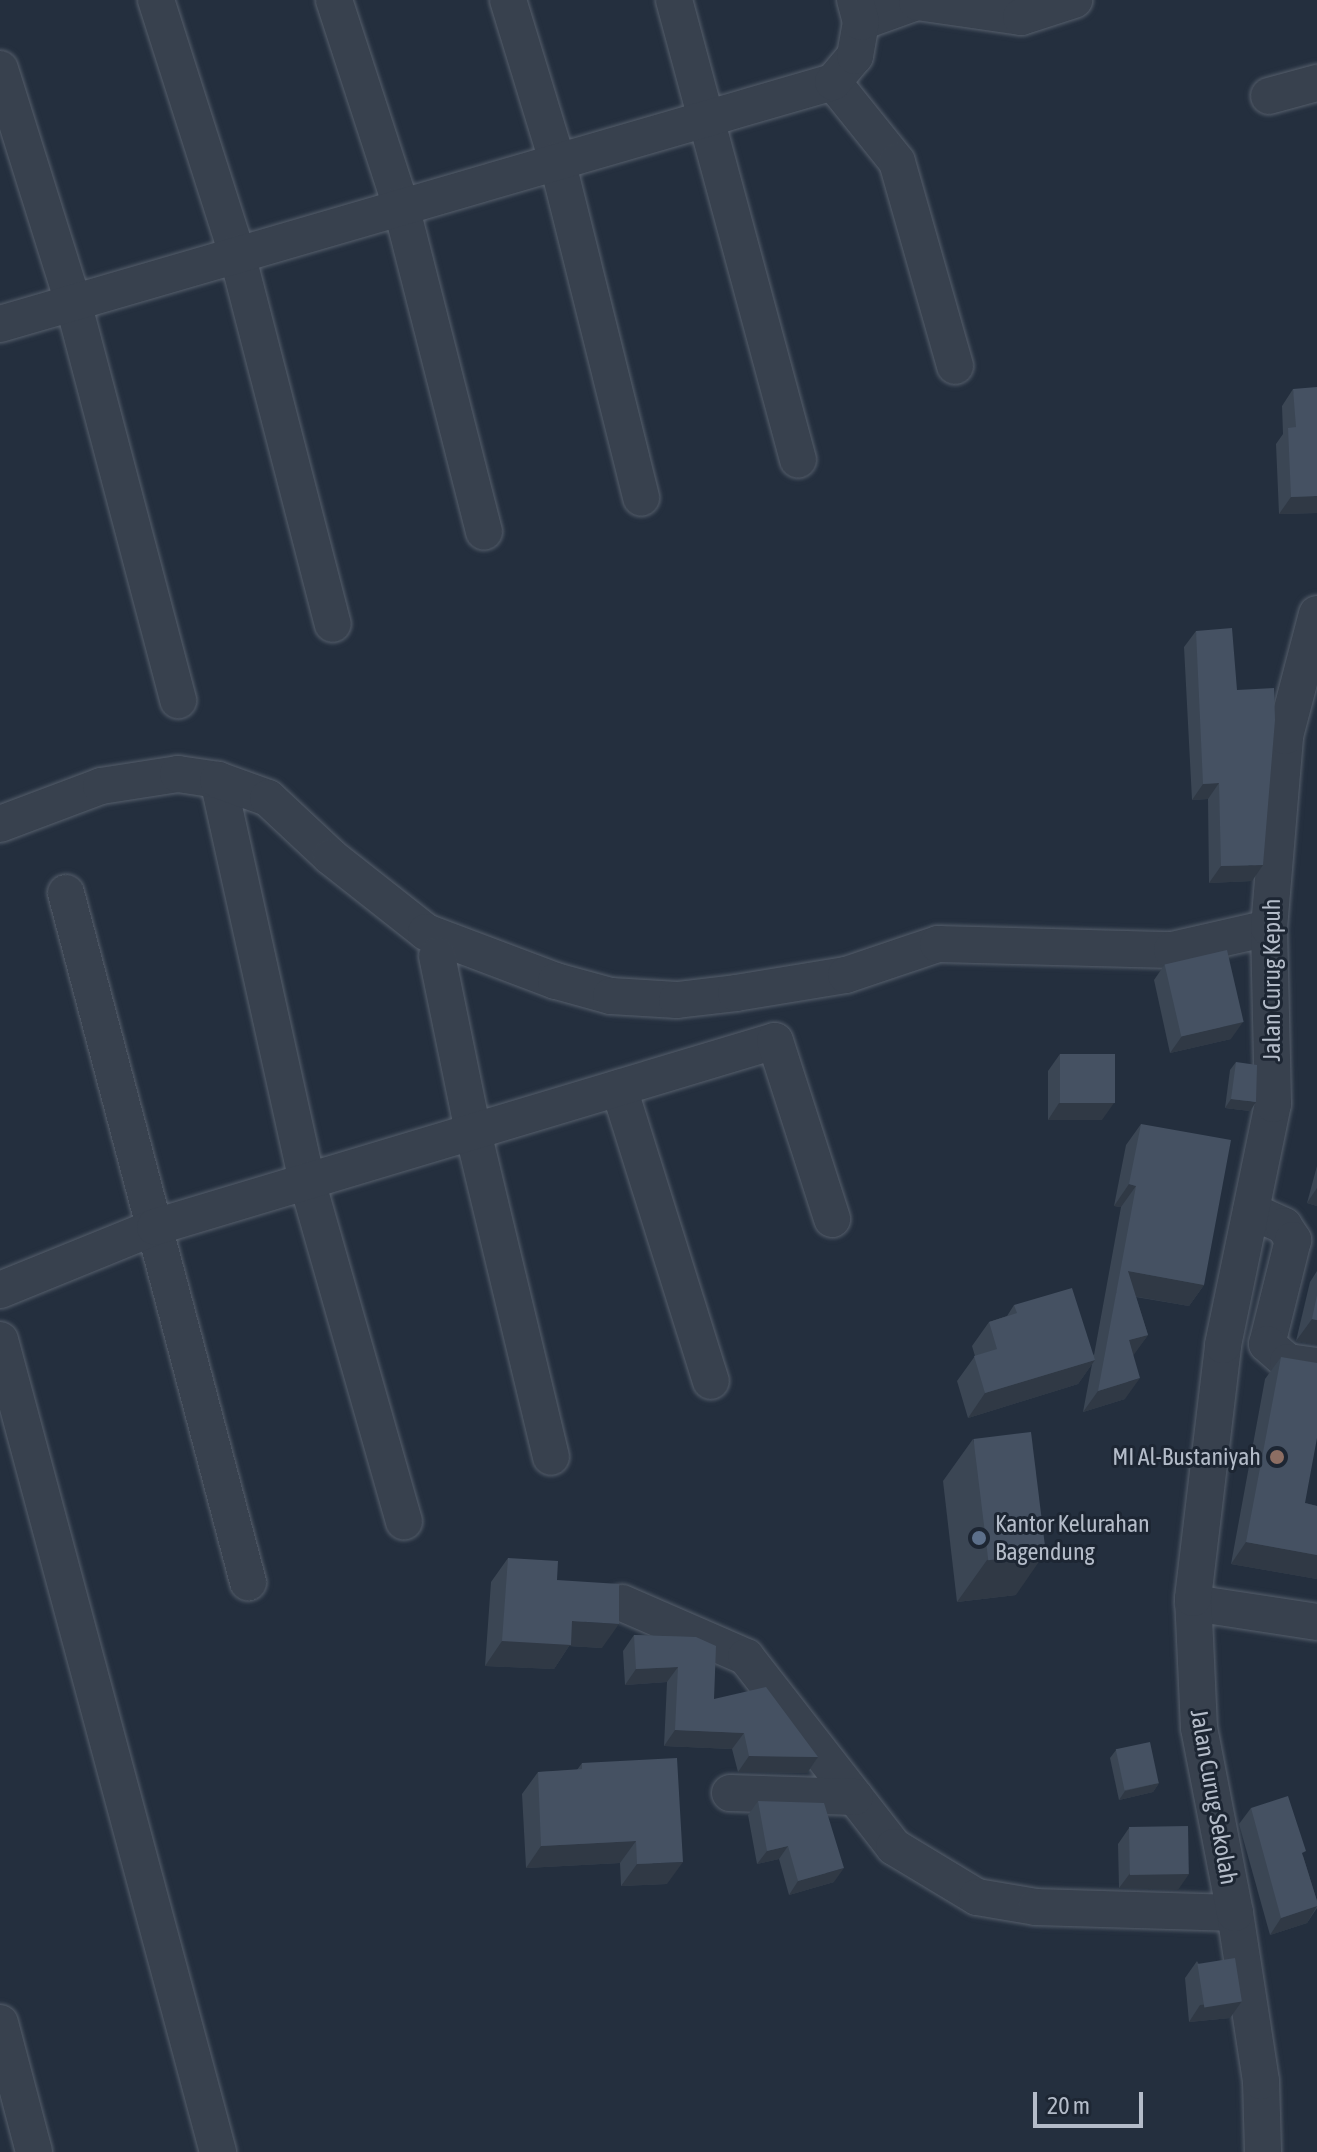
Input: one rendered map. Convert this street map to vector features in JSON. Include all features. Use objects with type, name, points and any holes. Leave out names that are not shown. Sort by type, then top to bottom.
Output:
[{"type":"street","points":[[156,0],[237,254],[333,624]]},
{"type":"street","points":[[334,0],[401,206],[484,532]]},
{"type":"street","points":[[508,0],[557,160],[641,498]]},
{"type":"street","points":[[674,0],[798,460]]},
{"type":"street","points":[[0,324],[833,82],[855,56],[858,11],[917,2],[1021,17],[1074,0]]},
{"type":"street","points":[[0,69],[73,302],[178,700]]},
{"type":"street","points":[[833,82],[897,162],[955,366]]},
{"type":"street","points":[[1269,96],[1317,83]]},
{"type":"street","name":"Jalan Curug Kepuh","points":[[1223,1345],[1273,1104],[1269,928],[1285,736],[1317,614]]},
{"type":"street","points":[[0,824],[101,786],[178,774],[218,780],[268,798],[331,857],[426,932],[556,981],[611,996],[677,1000],[736,993],[846,975],[938,944],[1172,950],[1269,928]]},
{"type":"street","points":[[218,780],[307,1181],[404,1521]]},
{"type":"street","points":[[66,893],[248,1582]]},
{"type":"street","points":[[437,956],[473,1132],[551,1457]]},
{"type":"street","points":[[0,1290],[155,1227],[775,1041],[832,1219]]},
{"type":"street","points":[[619,1088],[711,1381]]},
{"type":"street","points":[[1251,1211],[1284,1226],[1293,1240],[1267,1344],[1288,1362],[1317,1366]]},
{"type":"street","points":[[0,1340],[218,2152]]},
{"type":"street","name":"Jalan Curug Sekolah","points":[[1223,1345],[1193,1603],[1199,1728],[1235,1913],[1261,2081],[1263,2152]]},
{"type":"street","points":[[622,1603],[746,1657],[894,1847],[977,1897],[1036,1907],[1235,1913]]},
{"type":"street","points":[[1193,1603],[1317,1622]]},
{"type":"street","points":[[730,1793],[855,1797]]},
{"type":"street","points":[[0,2023],[34,2152]]},
{"type":"building","points":[[1317,387],[1317,496],[1291,497],[1288,428],[1296,427],[1293,389]]},
{"type":"building","points":[[1232,628],[1237,690],[1274,688],[1275,720],[1263,865],[1221,866],[1219,783],[1203,784],[1196,631]]},
{"type":"building","points":[[1227,950],[1244,1022],[1181,1037],[1165,964]]},
{"type":"building","points":[[1060,1054],[1115,1054],[1115,1103],[1060,1103]]},
{"type":"building","points":[[1236,1062],[1257,1065],[1256,1102],[1231,1099]]},
{"type":"building","points":[[1141,1124],[1231,1140],[1204,1285],[1128,1271],[1148,1335],[1129,1340],[1140,1378],[1098,1391],[1136,1186],[1129,1184]]},
{"type":"building","points":[[1072,1288],[1095,1360],[985,1393],[974,1356],[997,1349],[989,1322],[1017,1313],[1014,1305]]},
{"type":"building","points":[[1317,1295],[1317,1320],[1312,1319]]},
{"type":"building","name":"MI Al-Bustaniyah","points":[[1281,1357],[1317,1363],[1317,1438],[1305,1503],[1317,1506],[1317,1555],[1246,1542]]},
{"type":"building","points":[[1031,1432],[1046,1553],[988,1560],[973,1439]]},
{"type":"building","points":[[508,1558],[558,1561],[557,1580],[619,1584],[619,1624],[572,1621],[571,1645],[502,1641]]},
{"type":"building","points":[[634,1635],[696,1637],[716,1646],[714,1699],[766,1687],[818,1757],[749,1756],[744,1733],[675,1730],[678,1667],[636,1669]]},
{"type":"building","points":[[1150,1742],[1159,1783],[1124,1790],[1116,1749]]},
{"type":"building","points":[[677,1758],[683,1862],[637,1864],[636,1841],[541,1846],[538,1772],[582,1769],[582,1763]]},
{"type":"building","points":[[1288,1796],[1306,1851],[1302,1853],[1317,1906],[1281,1918],[1251,1808]]},
{"type":"building","points":[[758,1801],[824,1803],[844,1868],[798,1881],[788,1846],[767,1851]]},
{"type":"building","points":[[1188,1826],[1189,1874],[1130,1875],[1129,1827]]},
{"type":"building","points":[[1235,1958],[1242,2001],[1204,2007],[1197,1964]]},
{"type":"place","name":"MI Al-Bustaniyah","points":[[1277,1457]]},
{"type":"place","name":"Kantor Kelurahan Bagendung","points":[[979,1538]]}]
